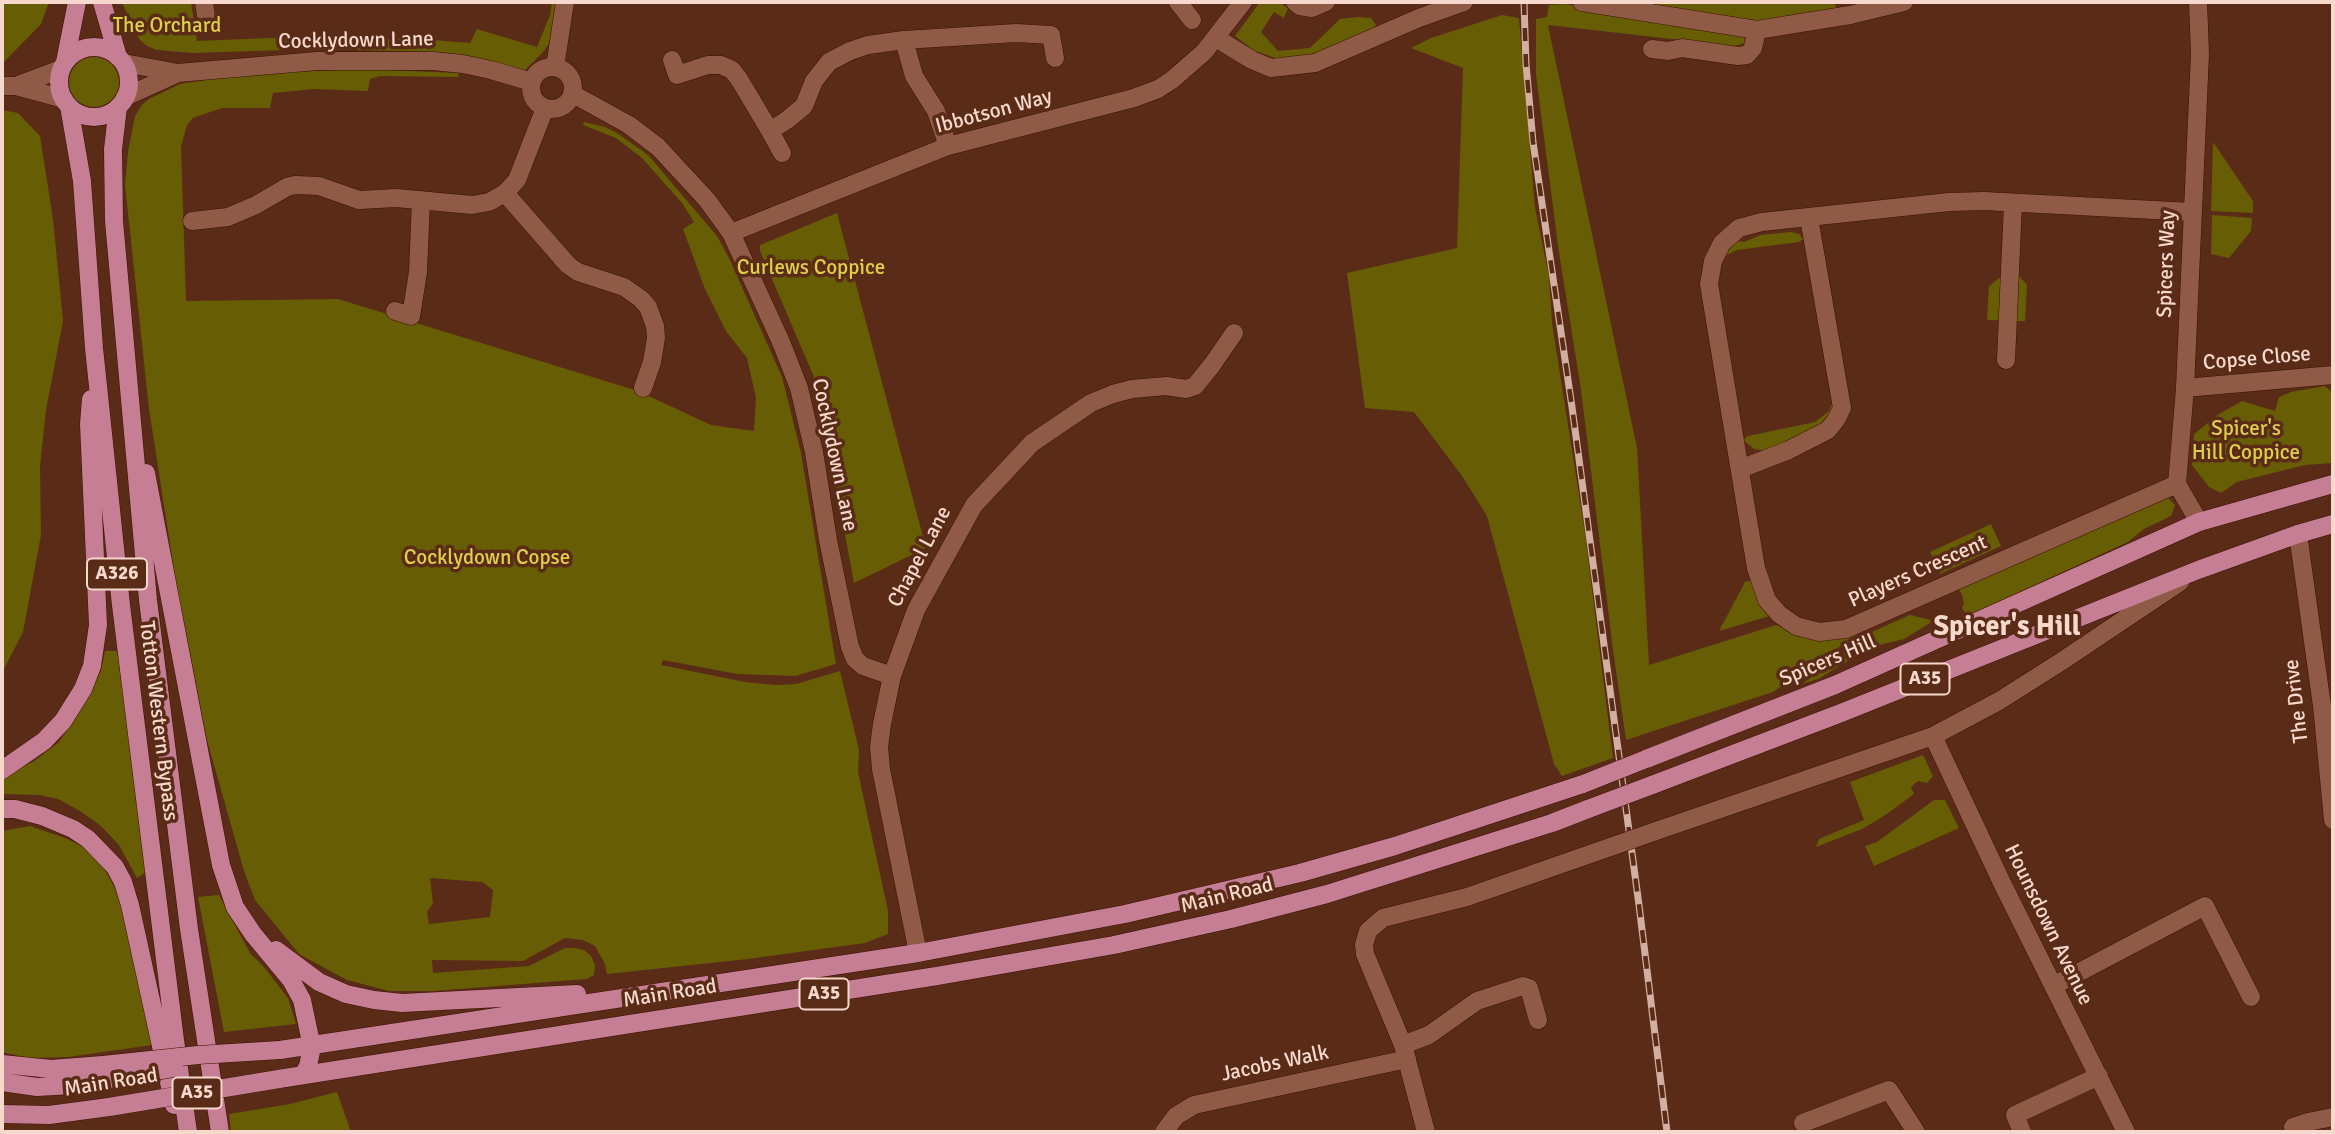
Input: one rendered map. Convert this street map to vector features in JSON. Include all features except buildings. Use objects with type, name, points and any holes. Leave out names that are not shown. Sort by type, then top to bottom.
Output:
[{"type":"main road","points":[[77,2],[59,79],[67,103],[88,116],[99,116],[121,102],[129,86],[128,74],[102,2]]},
{"type":"main road","points":[[63,66],[78,51],[94,47],[103,48],[121,60]]},
{"type":"main road","name":"Totton Western Bypass","points":[[121,102],[113,149],[114,221],[148,600],[189,929],[220,1132]]},
{"type":"main road","name":"Totton Western Bypass","points":[[67,103],[82,181],[94,348],[121,605],[188,1132]]},
{"type":"main road","points":[[2,770],[44,741],[63,721],[83,689],[92,666],[98,625],[89,424],[94,348]]},
{"type":"main road","points":[[125,359],[221,865],[235,907],[253,934],[291,980],[302,1000],[312,1047],[308,1066],[294,1077]]},
{"type":"main road","name":"Spicers Hill","points":[[1333,863],[1395,846],[1583,784],[1835,685],[2199,522],[2333,484]]},
{"type":"main road","name":"A35","points":[[2198,570],[2333,524]]},
{"type":"main road","name":"Main Road","points":[[2,1114],[50,1115],[109,1107],[937,976],[1087,950],[1231,919],[1341,890],[1540,827],[1841,713],[2198,570]]},
{"type":"main road","points":[[2,809],[15,809],[43,816],[74,829],[88,839],[115,867],[130,905],[180,1132]]},
{"type":"main road","points":[[2,818],[43,816]]},
{"type":"main road","name":"Main Road","points":[[2,1082],[37,1087],[73,1085],[104,1073],[312,1047],[918,953],[1125,914],[1333,863]]},
{"type":"main road","points":[[235,907],[267,942],[294,965],[319,982],[346,994],[402,1003],[579,994],[602,1000]]},
{"type":"main road","points":[[2,1064],[104,1073]]},
{"type":"street","points":[[555,67],[565,2]]},
{"type":"street","points":[[1178,2],[1192,20]]},
{"type":"street","name":"Ibbotson Way","points":[[731,233],[948,146],[1134,98],[1157,89],[1183,71],[1216,38],[1243,2]]},
{"type":"street","points":[[1295,2],[1300,6],[1312,8],[1326,2]]},
{"type":"street","points":[[1216,38],[1271,68],[1315,63],[1419,18],[1464,2]]},
{"type":"street","points":[[1582,2],[1757,30],[1845,8],[1905,2]]},
{"type":"street","name":"Spicers Way","points":[[2177,485],[2185,388],[2200,54],[2198,2]]},
{"type":"street","points":[[1652,49],[1668,51],[1682,48],[1747,55],[1753,48],[1757,30]]},
{"type":"street","points":[[770,131],[804,106],[814,81],[829,62],[859,48],[904,40],[1016,33],[1051,35],[1055,58]]},
{"type":"street","points":[[904,40],[914,76],[936,111],[948,146]]},
{"type":"street","name":"Cocklydown Lane","points":[[121,60],[178,73],[317,61],[433,61],[472,66],[532,82]]},
{"type":"street","points":[[672,60],[677,75],[708,65],[721,65],[732,70],[740,79],[782,153]]},
{"type":"street","points":[[9,86],[63,66]]},
{"type":"street","points":[[555,67],[570,76],[572,94],[562,107],[545,108],[532,95],[532,82],[538,72],[555,67]]},
{"type":"street","name":"Cocklydown Lane","points":[[121,102],[178,73]]},
{"type":"street","points":[[9,86],[67,103]]},
{"type":"street","name":"Cocklydown Lane","points":[[572,94],[629,125],[658,148],[707,201],[731,233],[799,388],[814,452],[828,540],[850,647],[855,659],[863,666],[892,676]]},
{"type":"street","points":[[192,221],[228,218],[295,185],[319,186],[359,200],[396,198],[481,204],[498,198],[517,180],[545,108]]},
{"type":"street","points":[[505,193],[568,265],[578,272],[626,288],[648,307],[656,338],[652,362],[643,388]]},
{"type":"street","points":[[395,311],[411,316],[417,280],[421,200]]},
{"type":"street","name":"Players Crescent","points":[[2177,485],[1846,629],[1819,632],[1796,626],[1779,614],[1767,600],[1756,568],[1709,284],[1713,261],[1722,243],[1739,228],[1762,222],[1949,202],[1984,201],[2192,212]]},
{"type":"street","points":[[2006,360],[2014,204]]},
{"type":"street","points":[[1740,469],[1789,450],[1828,430],[1842,408],[1809,218]]},
{"type":"street","name":"Chapel Lane","points":[[918,953],[881,769],[879,747],[892,676],[916,610],[965,518],[1017,457],[1046,432],[1091,403],[1113,394],[1153,387],[1186,389],[1195,386],[1234,333]]},
{"type":"street","name":"Copse Close","points":[[2185,388],[2333,375]]},
{"type":"street","points":[[2177,485],[2199,522]]},
{"type":"street","name":"The Drive","points":[[2298,534],[2327,706],[2333,820]]},
{"type":"street","points":[[1426,1132],[1405,1052],[1365,954],[1365,936],[1372,926],[1384,918],[1456,901],[1933,736],[2041,675],[2198,570]]},
{"type":"street","name":"Hounsdown Avenue","points":[[1933,736],[2126,1132]]},
{"type":"street","points":[[2053,986],[2205,906],[2251,997]]},
{"type":"street","name":"Jacobs Walk","points":[[1164,1132],[1176,1116],[1194,1105],[1405,1052],[1477,1001],[1523,986],[1529,988],[1538,1020]]},
{"type":"street","points":[[2022,1132],[2015,1115],[2099,1076]]},
{"type":"street","points":[[1803,1124],[1889,1090],[1916,1132]]},
{"type":"street","points":[[2293,1128],[2333,1117]]},
{"type":"green space","points":[[2,2],[49,2],[41,24],[4,62],[2,62]]},
{"type":"green space","name":"The Orchard","points":[[122,2],[191,2],[197,41],[321,36],[470,43],[477,29],[537,47],[550,15],[552,2],[558,2],[549,43],[525,70],[464,55],[433,52],[316,49],[193,53],[157,50],[140,40]]},
{"type":"green space","points":[[1260,2],[1278,2],[1288,8],[1284,18],[1274,12],[1261,32],[1278,51],[1310,48],[1340,19],[1371,18],[1376,25],[1371,32],[1328,50],[1284,61],[1255,51],[1235,36]]},
{"type":"green space","points":[[1632,2],[1832,2],[1837,7],[1835,13],[1759,21]]},
{"type":"green space","points":[[1564,4],[1744,34],[1745,43],[1734,46],[1548,25],[1637,448],[1649,665],[1776,625],[1826,639],[1847,638],[1860,633],[1773,692],[1626,740],[1581,390],[1558,246],[1536,75],[1536,19],[1547,17],[1549,5]]},
{"type":"green space","points":[[1502,15],[1519,18],[1535,208],[1549,276],[1552,323],[1585,533],[1613,758],[1562,776],[1554,764],[1487,516],[1462,476],[1414,412],[1365,408],[1347,273],[1457,248],[1463,68],[1411,48],[1431,38]]},
{"type":"green space","points":[[94,57],[112,64],[119,82],[112,100],[94,107],[76,100],[69,82],[76,64]]},
{"type":"green space","name":"Cocklydown Copse","points":[[363,69],[458,73],[459,77],[380,76],[370,79],[368,91],[315,89],[273,93],[270,108],[222,108],[193,118],[187,125],[181,147],[186,301],[338,299],[638,391],[711,425],[754,431],[756,398],[747,358],[726,331],[705,289],[683,229],[694,222],[682,203],[642,158],[616,138],[583,125],[584,122],[617,133],[648,155],[717,236],[782,377],[801,453],[836,664],[795,676],[737,674],[663,660],[661,665],[745,682],[776,685],[796,684],[840,671],[859,750],[858,772],[888,911],[888,934],[865,943],[607,974],[605,964],[595,946],[583,940],[565,938],[523,961],[432,960],[433,973],[529,966],[565,948],[575,948],[584,950],[591,956],[595,965],[594,975],[587,979],[434,991],[389,991],[347,980],[299,954],[255,900],[244,871],[207,740],[175,576],[149,409],[125,185],[135,116],[142,105],[180,84],[246,74]],"holes":[[[430,878],[482,882],[493,890],[490,917],[429,924],[427,912],[433,903]]]},
{"type":"green space","points":[[2,110],[18,113],[40,136],[53,219],[63,321],[46,410],[40,466],[41,535],[23,632],[2,673]]},
{"type":"green space","points":[[2213,142],[2253,201],[2253,213],[2211,211]]},
{"type":"green space","name":"Curlews Coppice","points":[[837,213],[926,548],[854,583],[817,384],[760,251],[760,245]]},
{"type":"green space","points":[[2212,215],[2252,218],[2251,231],[2229,258],[2211,254]]},
{"type":"green space","points":[[1791,232],[1799,234],[1803,239],[1799,242],[1737,250],[1723,257],[1737,241],[1744,242],[1761,235]]},
{"type":"green space","points":[[2003,275],[2000,320],[1987,320],[1989,286]]},
{"type":"green space","points":[[2018,275],[2027,285],[2025,321],[2015,321]]},
{"type":"green space","name":"Spicer's Hill Coppice","points":[[2325,386],[2333,393],[2333,463],[2305,465],[2237,482],[2221,493],[2209,487],[2192,465],[2194,434],[2219,414],[2242,401],[2275,411],[2279,397]]},
{"type":"green space","points":[[1833,400],[1833,414],[1825,426],[1769,451],[1754,449],[1743,440],[1748,436],[1815,422],[1829,411]]},
{"type":"green space","points":[[2167,497],[2175,505],[2171,516],[2144,529],[2128,542],[1967,616],[1962,608],[1962,594],[1957,588]]},
{"type":"green space","points":[[1991,524],[2001,546],[1940,574],[1930,552]]},
{"type":"green space","points":[[1752,580],[1773,615],[1719,631],[1745,582]]},
{"type":"green space","points":[[1910,615],[1931,620],[1904,639],[1871,647],[1818,679],[1802,684],[1874,631]]},
{"type":"green space","points":[[105,651],[117,651],[137,785],[146,872],[137,878],[119,845],[101,826],[80,811],[58,799],[40,795],[2,794],[2,776],[33,762],[59,742],[86,701],[101,671]]},
{"type":"green space","points":[[1923,755],[1933,776],[1927,783],[1918,781],[1911,787],[1914,794],[1862,829],[1816,847],[1819,839],[1864,820],[1850,782]]},
{"type":"green space","points":[[1934,800],[1945,800],[1959,828],[1874,866],[1865,846],[1877,842]]},
{"type":"green space","points":[[30,826],[86,848],[104,868],[117,892],[133,942],[152,1045],[68,1057],[28,1058],[2,1052],[2,831]]},
{"type":"green space","points":[[219,895],[250,953],[288,998],[296,1024],[224,1032],[198,897]]},
{"type":"green space","points":[[337,1092],[351,1132],[231,1132],[229,1114],[290,1104]]},
{"type":"railway","points":[[1524,2],[1533,142],[1572,407],[1667,1132]]},
{"type":"district","name":"Spicer's Hill","points":[[2007,628]]}]
